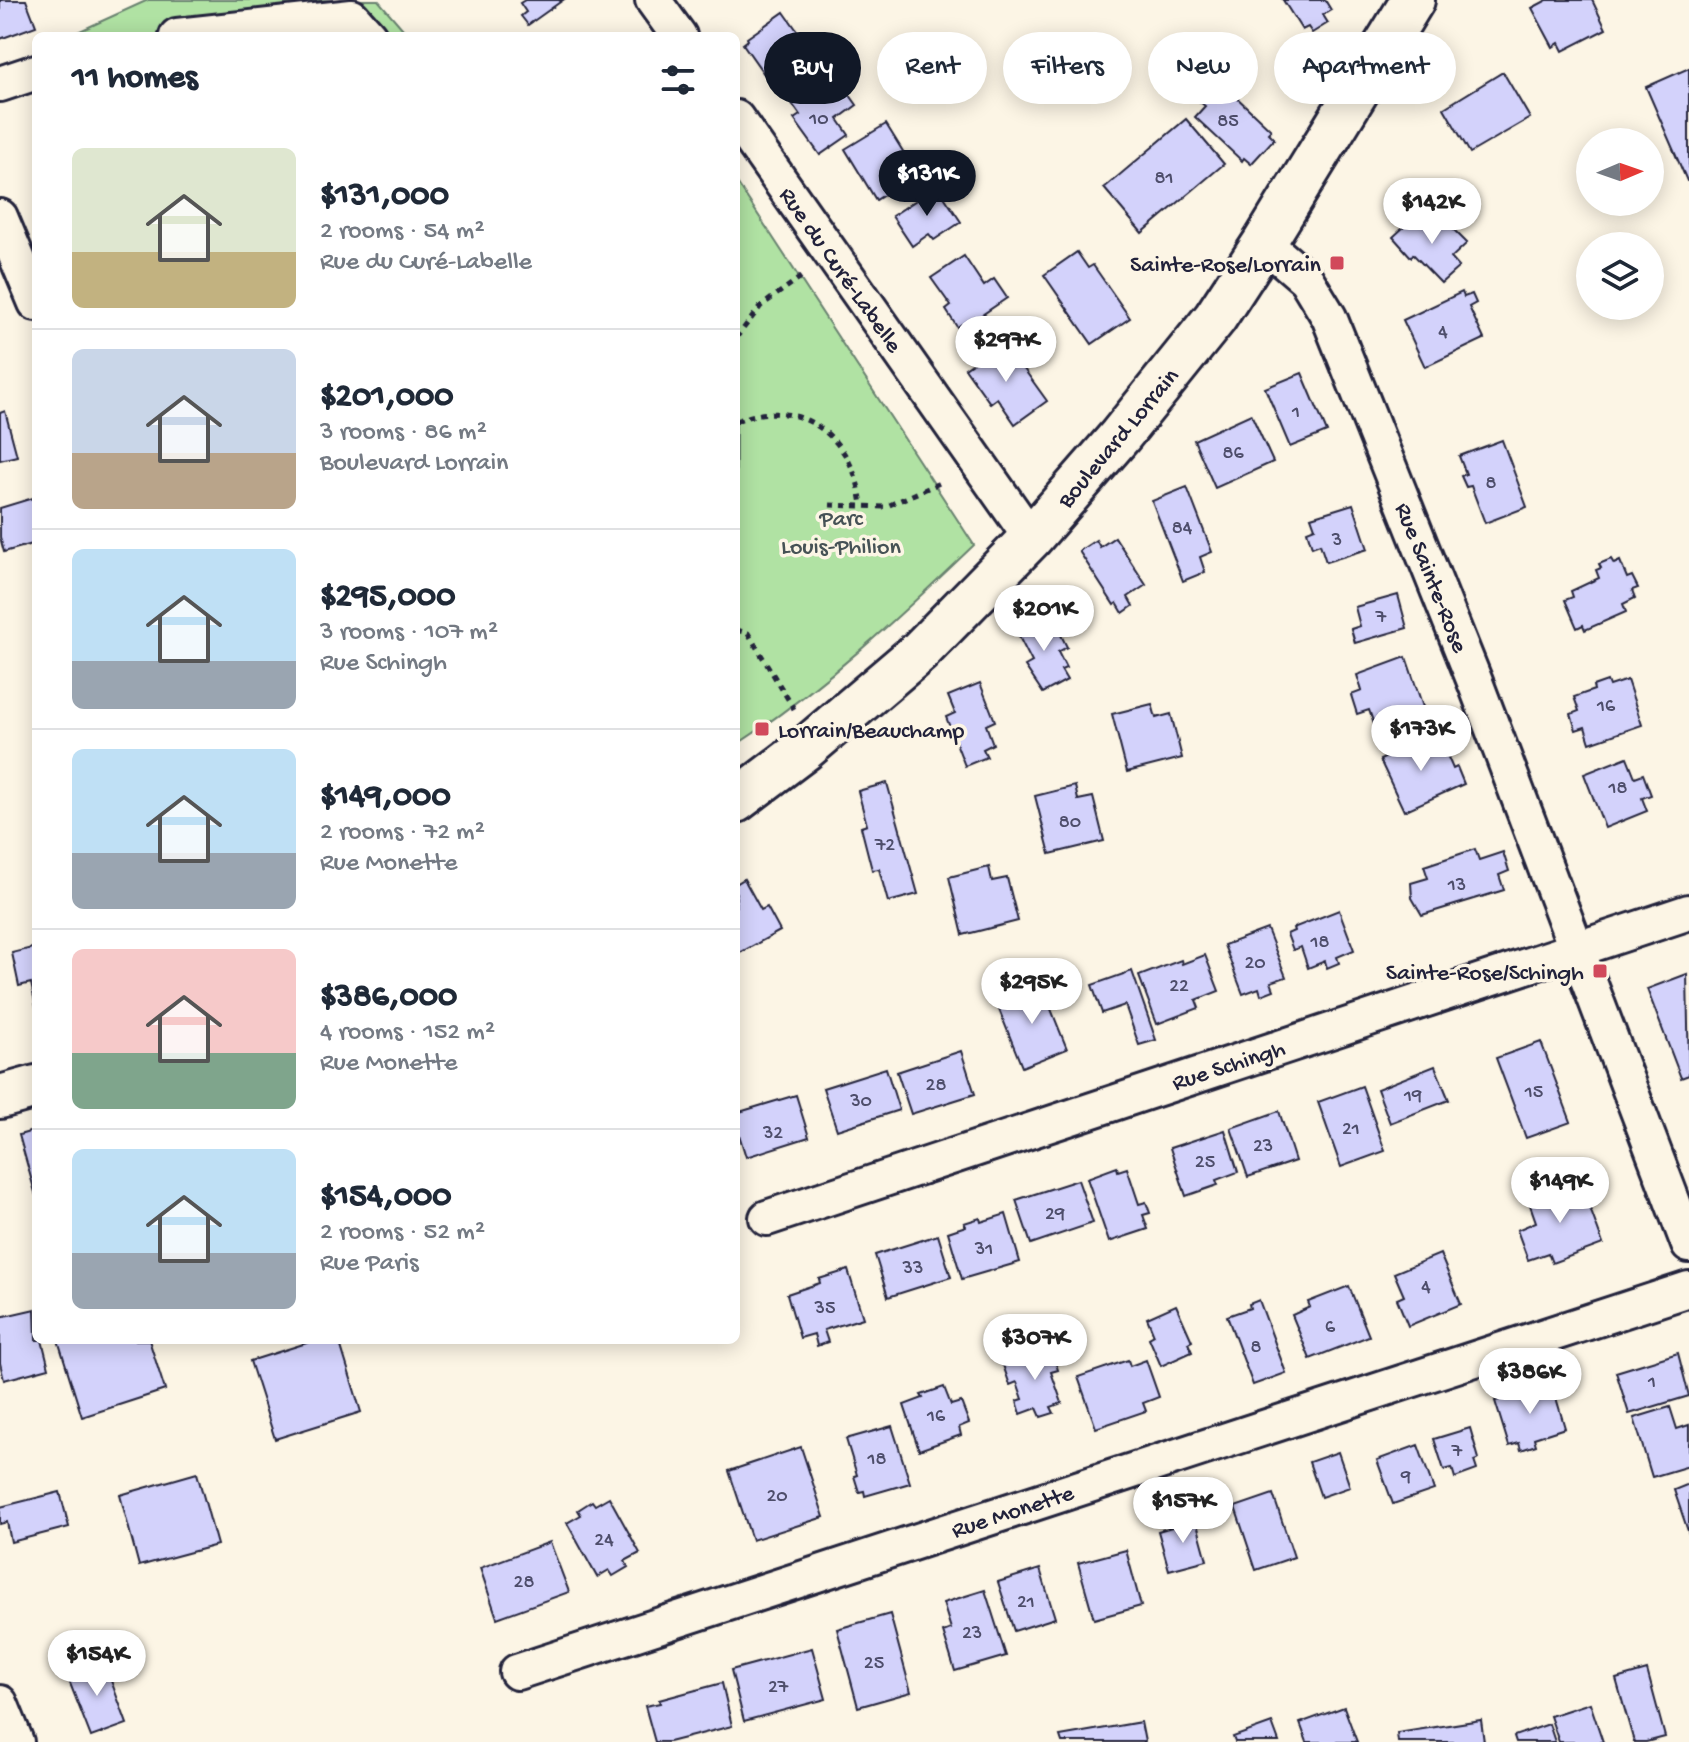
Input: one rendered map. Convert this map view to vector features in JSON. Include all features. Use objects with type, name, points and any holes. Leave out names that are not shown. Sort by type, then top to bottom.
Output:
[{"type":"main road","name":"Boulevard Lorrain","points":[[740,798],[805,749],[908,661],[1031,538],[1120,436],[1215,318],[1413,0]]},
{"type":"main road","points":[[0,1097],[32,1088]]},
{"type":"street","points":[[653,0],[676,32]]},
{"type":"street","points":[[214,32],[352,17],[365,32]]},
{"type":"street","points":[[0,84],[32,73]]},
{"type":"street","name":"Rue du Curé-Labelle","points":[[740,124],[1031,538]]},
{"type":"street","points":[[0,217],[32,293]]},
{"type":"street","name":"Rue Sainte-Rose","points":[[1264,243],[1306,279],[1329,317],[1475,682],[1689,1245]]},
{"type":"street","name":"Rue Schingh","points":[[767,1218],[1689,912]]},
{"type":"street","name":"Rue Monette","points":[[517,1672],[1689,1289]]},
{"type":"street","points":[[0,1703],[16,1742]]},
{"type":"path","points":[[740,333],[761,306],[805,274]]},
{"type":"path","points":[[740,419],[774,413],[812,422],[827,432],[847,457],[860,489],[862,506]]},
{"type":"path","points":[[830,505],[885,507],[944,481]]},
{"type":"path","points":[[740,631],[748,633],[794,709]]},
{"type":"green space","points":[[148,0],[378,0],[406,32],[78,32]]},
{"type":"green space","name":"Parc Louis-Philion","points":[[740,187],[974,545],[830,676],[740,742]]},
{"type":"building","points":[[0,0],[26,0],[36,26],[0,39]]},
{"type":"building","points":[[525,0],[563,0],[528,25],[521,16],[526,12],[520,3]]},
{"type":"building","points":[[1283,0],[1325,0],[1331,10],[1323,15],[1328,23],[1314,32],[1308,27],[1302,30]]},
{"type":"building","points":[[1547,0],[1592,0],[1606,29],[1563,51],[1559,43],[1553,47],[1532,8]]},
{"type":"building","points":[[784,12],[798,32],[764,32],[764,74],[743,44]]},
{"type":"building","points":[[1689,68],[1689,181],[1687,181],[1646,87]]},
{"type":"building","points":[[1503,72],[1530,118],[1470,153],[1444,108],[1456,104],[1456,101]]},
{"type":"building","points":[[792,104],[857,105],[838,119],[849,135],[820,155],[794,119],[800,115]]},
{"type":"building","points":[[1202,104],[1244,104],[1271,130],[1268,133],[1274,139],[1251,164],[1244,158],[1242,161],[1195,117],[1205,106]]},
{"type":"building","points":[[1186,119],[1224,164],[1142,233],[1104,188]]},
{"type":"building","points":[[886,124],[917,174],[876,200],[845,149]]},
{"type":"building","points":[[939,189],[961,222],[934,240],[929,234],[912,246],[892,216]]},
{"type":"building","points":[[1419,213],[1436,231],[1446,222],[1467,243],[1451,258],[1459,267],[1441,283],[1393,237]]},
{"type":"building","points":[[1077,252],[1088,268],[1093,265],[1130,318],[1092,344],[1044,275]]},
{"type":"building","points":[[964,256],[984,286],[994,279],[1007,298],[964,327],[962,324],[957,327],[946,310],[951,306],[931,278]]},
{"type":"building","points":[[1462,292],[1464,297],[1472,294],[1476,303],[1469,307],[1484,339],[1425,367],[1403,320]]},
{"type":"building","points":[[998,345],[1010,363],[1016,358],[1047,401],[1015,424],[997,398],[990,403],[965,368]]},
{"type":"building","points":[[1302,373],[1327,432],[1290,447],[1265,388]]},
{"type":"building","points":[[5,411],[17,456],[0,460],[0,413]]},
{"type":"building","points":[[1251,414],[1273,462],[1215,488],[1194,440]]},
{"type":"building","points":[[1502,440],[1527,507],[1485,523],[1471,486],[1466,487],[1461,476],[1466,474],[1459,456]]},
{"type":"building","points":[[1187,487],[1212,552],[1200,557],[1205,572],[1183,581],[1152,501]]},
{"type":"building","points":[[32,498],[32,544],[4,552],[0,537],[0,508]]},
{"type":"building","points":[[1353,504],[1368,549],[1326,562],[1320,544],[1312,547],[1307,531],[1315,528],[1311,517]]},
{"type":"building","points":[[1115,537],[1146,585],[1128,597],[1133,606],[1123,613],[1117,603],[1114,605],[1079,551],[1096,540],[1100,547]]},
{"type":"building","points":[[1611,559],[1614,564],[1620,561],[1627,578],[1632,576],[1638,588],[1632,590],[1635,598],[1623,604],[1626,612],[1585,630],[1583,625],[1577,628],[1565,600],[1573,597],[1571,591],[1599,578],[1596,570],[1601,568],[1599,564]]},
{"type":"building","points":[[1398,595],[1407,628],[1355,643],[1351,629],[1360,626],[1355,607]]},
{"type":"building","points":[[1052,617],[1067,647],[1058,652],[1066,668],[1061,670],[1067,680],[1043,693],[1025,666],[1032,662],[1017,629],[1030,622],[1032,627]]},
{"type":"building","points":[[1406,657],[1424,710],[1375,727],[1369,710],[1357,714],[1351,695],[1362,691],[1357,675]]},
{"type":"building","points":[[1627,680],[1642,725],[1590,743],[1585,727],[1576,730],[1571,714],[1579,711],[1574,697],[1594,690],[1593,686],[1607,681],[1609,686]]},
{"type":"building","points":[[980,683],[995,721],[986,725],[993,744],[983,749],[987,757],[965,766],[946,717],[955,713],[948,696]]},
{"type":"building","points":[[1152,704],[1156,718],[1171,714],[1182,758],[1127,772],[1112,714]]},
{"type":"building","points":[[1438,734],[1453,769],[1457,767],[1464,784],[1404,811],[1380,760]]},
{"type":"building","points":[[1627,757],[1635,777],[1643,774],[1651,795],[1642,798],[1647,811],[1605,828],[1584,774]]},
{"type":"building","points":[[887,783],[918,894],[888,902],[879,869],[872,870],[861,827],[867,825],[858,791]]},
{"type":"building","points":[[1075,786],[1078,800],[1093,797],[1104,841],[1050,854],[1035,796]]},
{"type":"building","points":[[1475,849],[1479,860],[1503,852],[1509,871],[1499,875],[1504,890],[1422,915],[1412,898],[1411,883],[1428,878],[1424,866]]},
{"type":"building","points":[[989,867],[992,881],[1007,878],[1018,921],[963,935],[949,877]]},
{"type":"building","points":[[744,879],[761,910],[767,907],[780,931],[740,953],[740,882]]},
{"type":"building","points":[[1339,910],[1354,950],[1337,957],[1339,963],[1327,968],[1325,961],[1308,968],[1301,947],[1293,950],[1287,934],[1294,931],[1293,928]]},
{"type":"building","points":[[1267,929],[1286,977],[1271,982],[1274,990],[1261,995],[1259,988],[1243,994],[1224,945]]},
{"type":"building","points":[[32,948],[32,988],[31,983],[19,986],[12,953]]},
{"type":"building","points":[[1205,955],[1219,991],[1196,1000],[1199,1008],[1157,1024],[1139,976],[1181,960],[1182,964]]},
{"type":"building","points":[[1132,971],[1156,1040],[1139,1045],[1125,1005],[1102,1013],[1092,985]]},
{"type":"building","points":[[1687,974],[1689,1075],[1681,1078],[1647,989]]},
{"type":"building","points":[[1041,984],[1067,1049],[1022,1067],[996,1002]]},
{"type":"building","points":[[1541,1042],[1571,1122],[1526,1138],[1496,1058]]},
{"type":"building","points":[[961,1051],[975,1094],[911,1114],[897,1072]]},
{"type":"building","points":[[1435,1066],[1449,1100],[1390,1123],[1377,1089]]},
{"type":"building","points":[[886,1068],[899,1110],[837,1130],[823,1088]]},
{"type":"building","points":[[1362,1086],[1385,1151],[1341,1167],[1318,1102]]},
{"type":"building","points":[[796,1095],[809,1137],[746,1157],[740,1138],[740,1112]]},
{"type":"building","points":[[1279,1111],[1295,1161],[1248,1177],[1231,1128]]},
{"type":"building","points":[[1225,1130],[1238,1172],[1216,1180],[1218,1185],[1186,1196],[1170,1148]]},
{"type":"building","points":[[32,1131],[32,1182],[19,1135]]},
{"type":"building","points":[[1117,1167],[1118,1171],[1127,1168],[1139,1204],[1146,1202],[1150,1213],[1143,1215],[1148,1229],[1109,1242],[1087,1178]]},
{"type":"building","points":[[1078,1180],[1093,1223],[1031,1244],[1016,1200]]},
{"type":"building","points":[[1580,1181],[1603,1244],[1552,1263],[1548,1253],[1528,1260],[1517,1230],[1536,1222],[1528,1199]]},
{"type":"building","points":[[1006,1214],[1020,1262],[962,1279],[948,1232],[980,1218],[981,1222]]},
{"type":"building","points":[[938,1235],[951,1277],[888,1297],[875,1255]]},
{"type":"building","points":[[1440,1254],[1461,1304],[1408,1326],[1397,1299],[1404,1296],[1394,1273]]},
{"type":"building","points":[[848,1270],[863,1318],[824,1330],[828,1342],[817,1346],[814,1334],[800,1338],[787,1294]]},
{"type":"building","points":[[1349,1286],[1369,1336],[1310,1359],[1292,1315],[1310,1307],[1308,1302]]},
{"type":"building","points":[[1259,1300],[1286,1373],[1253,1385],[1227,1316],[1250,1308],[1249,1304]]},
{"type":"building","points":[[1176,1305],[1192,1341],[1188,1343],[1192,1352],[1161,1366],[1149,1338],[1154,1335],[1147,1318]]},
{"type":"building","points":[[32,1310],[32,1344],[43,1344],[49,1368],[4,1380],[0,1363],[0,1317]]},
{"type":"building","points":[[59,1344],[150,1344],[165,1390],[82,1417]]},
{"type":"building","points":[[303,1344],[340,1344],[361,1412],[275,1439],[250,1361]]},
{"type":"building","points":[[1051,1348],[1058,1370],[1051,1372],[1062,1403],[1051,1407],[1054,1413],[1041,1417],[1037,1408],[1021,1414],[1017,1401],[1023,1399],[1017,1382],[1010,1385],[1003,1365]]},
{"type":"building","points":[[1678,1353],[1689,1396],[1629,1414],[1616,1372]]},
{"type":"building","points":[[1128,1360],[1130,1366],[1146,1360],[1159,1397],[1143,1403],[1146,1411],[1096,1428],[1078,1377]]},
{"type":"building","points":[[1552,1384],[1565,1428],[1534,1438],[1536,1445],[1521,1450],[1519,1443],[1509,1446],[1495,1401]]},
{"type":"building","points":[[944,1387],[951,1405],[961,1402],[969,1423],[959,1427],[961,1435],[919,1450],[904,1405]]},
{"type":"building","points":[[1670,1407],[1677,1429],[1689,1425],[1689,1466],[1652,1477],[1634,1418]]},
{"type":"building","points":[[892,1426],[910,1483],[865,1496],[864,1491],[859,1492],[846,1439]]},
{"type":"building","points":[[1470,1428],[1479,1459],[1474,1461],[1477,1470],[1455,1478],[1452,1468],[1444,1470],[1434,1439]]},
{"type":"building","points":[[1418,1445],[1434,1490],[1393,1504],[1377,1460]]},
{"type":"building","points":[[801,1447],[824,1517],[752,1540],[729,1471]]},
{"type":"building","points":[[1338,1452],[1350,1487],[1321,1497],[1309,1462]]},
{"type":"building","points":[[197,1473],[217,1545],[139,1566],[120,1495]]},
{"type":"building","points":[[1689,1484],[1689,1534],[1674,1490]]},
{"type":"building","points":[[60,1492],[69,1527],[11,1542],[7,1522],[0,1524],[0,1507]]},
{"type":"building","points":[[1273,1494],[1294,1557],[1256,1570],[1235,1507]]},
{"type":"building","points":[[609,1497],[640,1553],[625,1561],[628,1567],[613,1576],[609,1570],[597,1577],[567,1523],[581,1515],[578,1510],[592,1501],[595,1505]]},
{"type":"building","points":[[1196,1520],[1207,1560],[1169,1570],[1158,1531]]},
{"type":"building","points":[[550,1542],[569,1592],[497,1618],[480,1568]]},
{"type":"building","points":[[1126,1550],[1141,1606],[1094,1619],[1078,1563]]},
{"type":"building","points":[[1040,1569],[1055,1618],[1014,1631],[998,1582]]},
{"type":"building","points":[[985,1590],[1006,1656],[955,1671],[943,1632],[951,1629],[943,1603]]},
{"type":"building","points":[[890,1614],[911,1692],[858,1707],[837,1629]]},
{"type":"building","points":[[812,1648],[826,1699],[744,1721],[731,1670]]},
{"type":"building","points":[[103,1659],[127,1724],[91,1737],[66,1673]]},
{"type":"building","points":[[1647,1670],[1665,1737],[1634,1742],[1616,1679]]},
{"type":"building","points":[[722,1683],[732,1726],[669,1742],[655,1742],[645,1706]]},
{"type":"building","points":[[1590,1703],[1603,1742],[1559,1742],[1550,1716]]},
{"type":"building","points":[[1344,1707],[1357,1742],[1307,1742],[1300,1723]]},
{"type":"building","points":[[1481,1720],[1484,1742],[1398,1742],[1397,1733]]},
{"type":"building","points":[[1141,1722],[1145,1742],[1062,1742],[1060,1736]]},
{"type":"building","points":[[1272,1723],[1279,1742],[1235,1742],[1233,1737]]},
{"type":"building","points":[[1549,1724],[1555,1742],[1516,1742],[1514,1736]]},
{"type":"place","name":"Sainte-Rose/Lorrain","points":[[1337,263]]},
{"type":"place","name":"Lorrain/Beauchamp","points":[[762,729]]},
{"type":"place","name":"Sainte-Rose/Schingh","points":[[1600,971]]}]
